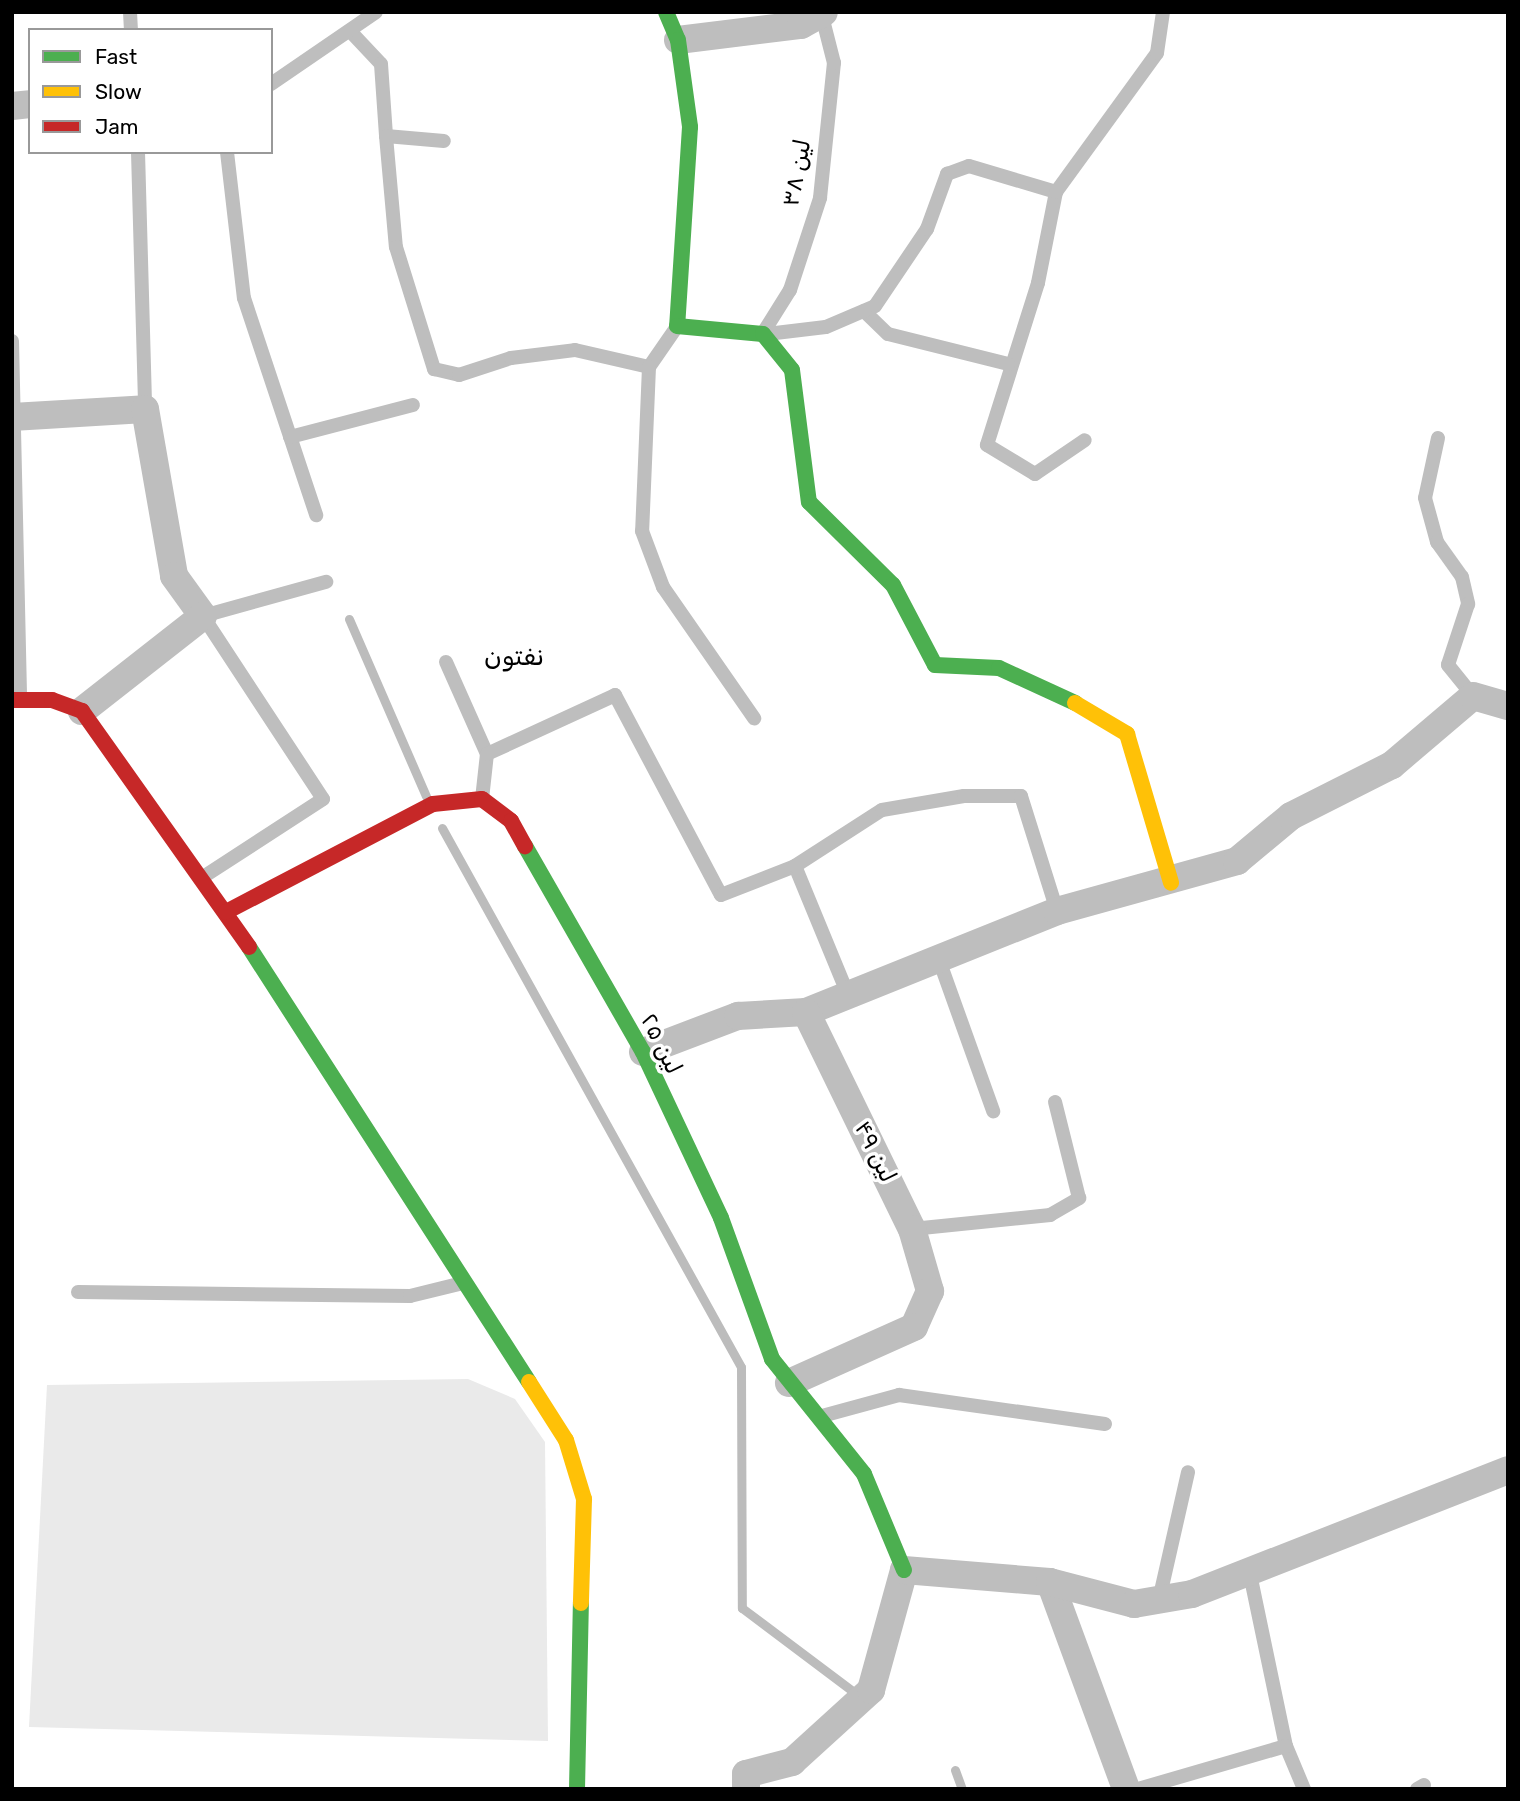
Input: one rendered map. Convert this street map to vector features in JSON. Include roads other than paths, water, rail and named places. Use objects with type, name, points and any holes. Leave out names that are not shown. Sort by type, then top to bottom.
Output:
[{"type":"street","points":[[666,12],[678,40],[690,127],[677,327],[763,334],[792,370],[799,391],[797,446],[809,502],[893,585],[935,665],[999,668],[1029,687],[1085,706],[1127,734],[1171,883]]},
{"type":"street","points":[[678,40],[801,25],[822,13]]},
{"type":"street","points":[[15,417],[145,409],[174,576],[203,616],[82,711]]},
{"type":"street","points":[[643,1052],[738,1016],[806,1012],[847,992],[1057,911],[1171,883],[1237,861],[1292,816],[1392,765],[1473,695],[1508,706]]},
{"type":"street","points":[[16,700],[52,700],[82,711],[226,912],[566,1440],[584,1499],[577,1789]]},
{"type":"street","points":[[226,912],[433,804],[482,799]]},
{"type":"street","name":"لین ۲۵","points":[[482,799],[511,821],[643,1052],[721,1218],[772,1359],[814,1418],[864,1474],[904,1570]]},
{"type":"street","name":"لین ۴۹","points":[[789,1383],[914,1327],[930,1291],[912,1229],[806,1012]]},
{"type":"street","points":[[746,1789],[746,1774],[792,1762],[872,1690],[904,1570],[1051,1582],[1134,1604],[1159,1600],[1250,1574],[1452,1487],[1508,1470]]},
{"type":"street","points":[[1051,1582],[1126,1789]]},
{"type":"lane","points":[[273,83],[376,12]]},
{"type":"lane","points":[[1085,440],[1035,474],[987,445],[1008,365],[1038,283],[1056,192],[1157,52],[1163,12]]},
{"type":"lane","name":"لین ۳۸","points":[[763,334],[790,290],[820,198],[834,63],[822,13]]},
{"type":"lane","points":[[350,31],[381,64],[396,247],[434,369],[459,375],[511,358],[575,350],[649,368]]},
{"type":"lane","points":[[386,135],[444,141]]},
{"type":"lane","points":[[138,154],[145,409]]},
{"type":"lane","points":[[227,154],[244,298],[316,515]]},
{"type":"lane","points":[[763,334],[826,327],[875,306],[927,229],[947,174],[969,166],[1056,192]]},
{"type":"lane","points":[[864,311],[888,334],[1008,365]]},
{"type":"lane","points":[[677,327],[649,368],[642,531],[663,587],[754,718]]},
{"type":"lane","points":[[12,341],[15,417],[16,700]]},
{"type":"lane","points":[[290,437],[413,405]]},
{"type":"lane","points":[[1438,438],[1425,498],[1437,542],[1462,577],[1468,604],[1448,664],[1473,695]]},
{"type":"lane","points":[[202,878],[323,799],[203,616],[326,582]]},
{"type":"lane","points":[[446,662],[487,754],[482,799]]},
{"type":"lane","points":[[487,754],[615,695],[721,895],[795,866],[882,810],[964,796],[1021,796],[1057,911]]},
{"type":"lane","points":[[795,866],[847,992]]},
{"type":"lane","points":[[938,957],[993,1111]]},
{"type":"lane","points":[[912,1229],[1050,1215],[1079,1198],[1055,1102]]},
{"type":"lane","points":[[78,1292],[410,1296],[464,1282]]},
{"type":"lane","points":[[814,1418],[899,1395],[1105,1424]]},
{"type":"lane","points":[[1159,1600],[1188,1472]]},
{"type":"lane","points":[[1250,1574],[1286,1746],[1304,1789]]},
{"type":"lane","points":[[1138,1789],[1286,1746]]},
{"type":"waterway","points":[[349,619],[426,796]]},
{"type":"waterway","points":[[442,828],[741,1367],[742,1608],[854,1692]]},
{"type":"waterway","points":[[955,1770],[962,1789]]},
{"type":"district","name":"نفتون","points":[[514,657]]}]
